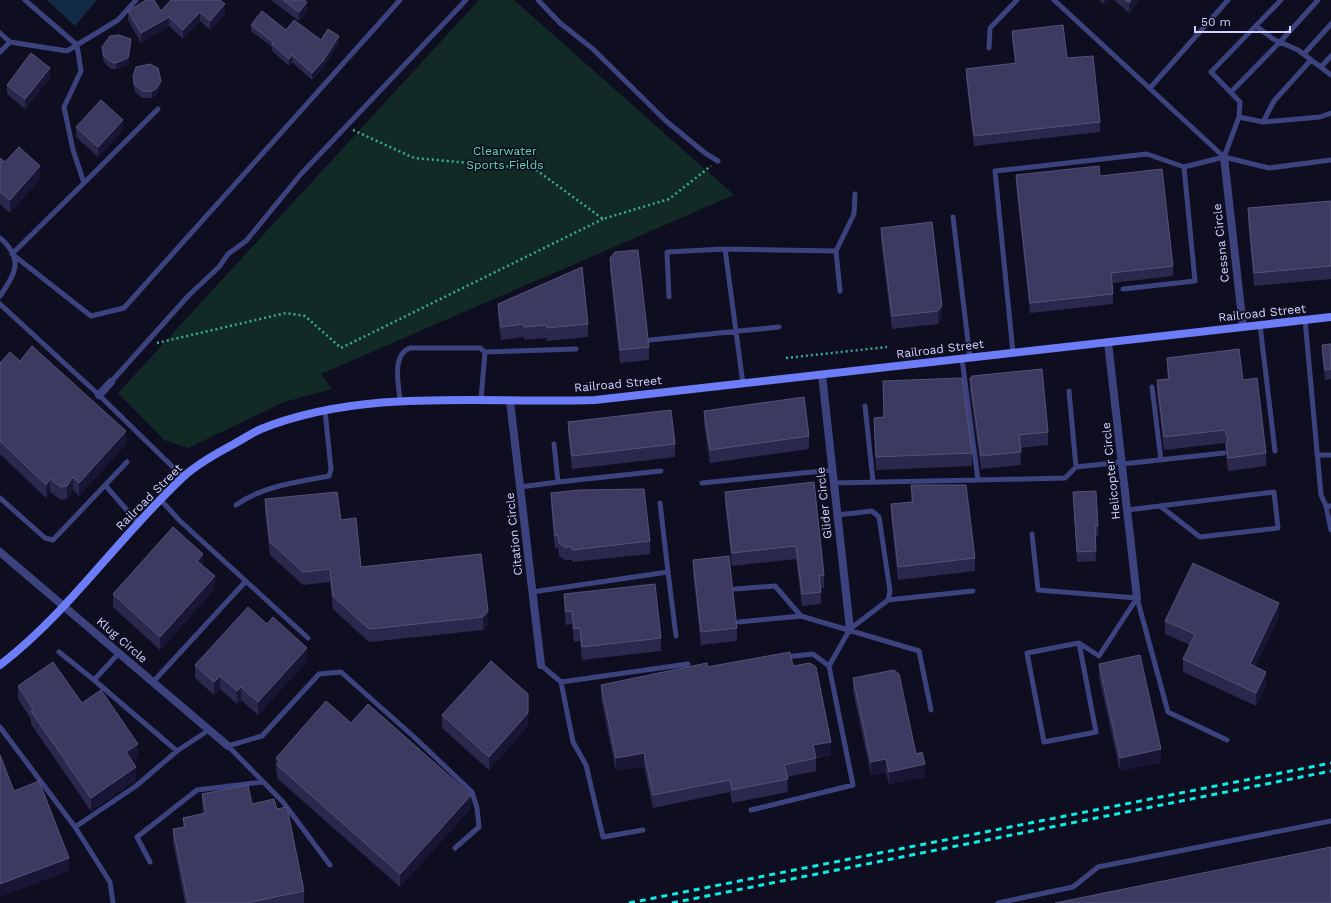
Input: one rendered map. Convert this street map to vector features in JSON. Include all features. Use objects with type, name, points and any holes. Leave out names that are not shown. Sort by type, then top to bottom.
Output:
[{"type":"main road","name":"Railroad Street","points":[[0,665],[20,650],[65,606],[138,523],[183,477],[213,455],[261,429],[325,412],[365,404],[400,401],[481,399],[510,401],[595,400],[1331,317]]},
{"type":"street","name":"Cessna Circle","points":[[1224,157],[1243,327]]},
{"type":"street","name":"Helicopter Circle","points":[[1108,342],[1137,598]]},
{"type":"street","name":"Glider Circle","points":[[822,375],[850,629]]},
{"type":"street","points":[[99,395],[111,382]]},
{"type":"street","name":"Citation Circle","points":[[510,401],[541,665]]},
{"type":"street","name":"Klug Circle","points":[[0,552],[228,746]]},
{"type":"lane","points":[[25,0],[77,45],[81,71],[64,107],[72,150],[84,183]]},
{"type":"lane","points":[[0,33],[10,42],[67,51],[118,20],[136,0]]},
{"type":"lane","points":[[12,254],[91,316],[124,308],[400,0]]},
{"type":"lane","points":[[111,382],[189,295],[220,267],[228,254],[246,240],[301,174],[466,0]]},
{"type":"lane","points":[[538,0],[560,22],[593,49],[666,121],[705,153],[718,160]]},
{"type":"lane","points":[[989,48],[990,28],[1018,0]]},
{"type":"lane","points":[[1054,0],[1224,157]]},
{"type":"lane","points":[[1150,88],[1228,0]]},
{"type":"lane","points":[[1224,157],[1239,117],[1240,102],[1211,72],[1281,0]]},
{"type":"lane","points":[[1231,92],[1280,42],[1318,0]]},
{"type":"lane","points":[[1304,54],[1331,24]]},
{"type":"lane","points":[[1256,26],[1280,42],[1304,54],[1331,75]]},
{"type":"lane","points":[[0,52],[10,42]]},
{"type":"lane","points":[[1321,67],[1331,56]]},
{"type":"lane","points":[[1263,122],[1274,101],[1311,60]]},
{"type":"lane","points":[[12,254],[158,110]]},
{"type":"lane","points":[[1239,117],[1263,122],[1320,118],[1331,113]]},
{"type":"lane","points":[[1014,353],[995,171],[1147,154],[1184,167],[1224,157],[1269,168],[1331,160]]},
{"type":"lane","points":[[1123,289],[1195,281],[1184,167]]},
{"type":"lane","points":[[840,291],[836,251],[854,214],[855,194]]},
{"type":"lane","points":[[953,217],[970,358]]},
{"type":"lane","points":[[0,238],[11,248],[15,263],[14,276],[0,296]]},
{"type":"lane","points":[[669,298],[667,252],[725,249],[836,251]]},
{"type":"lane","points":[[725,249],[743,384]]},
{"type":"lane","points":[[0,304],[99,395],[183,477]]},
{"type":"lane","points":[[1305,320],[1321,495],[1329,506],[1331,530]]},
{"type":"lane","points":[[1260,325],[1275,451]]},
{"type":"lane","points":[[650,340],[779,327]]},
{"type":"lane","points":[[400,401],[398,364],[401,353],[410,348],[480,348],[485,352],[576,349]]},
{"type":"lane","points":[[481,399],[485,352]]},
{"type":"lane","points":[[962,359],[978,480]]},
{"type":"lane","points":[[1152,387],[1161,460]]},
{"type":"lane","points":[[1069,391],[1076,466]]},
{"type":"lane","points":[[865,406],[873,481]]},
{"type":"lane","points":[[236,505],[248,496],[273,487],[329,476],[331,469],[325,412]]},
{"type":"lane","points":[[554,444],[558,482]]},
{"type":"lane","points":[[834,483],[1065,478],[1076,466],[1161,460],[1224,453]]},
{"type":"lane","points":[[1317,455],[1331,455]]},
{"type":"lane","points":[[0,498],[45,538],[53,540],[127,462]]},
{"type":"lane","points":[[702,483],[832,470]]},
{"type":"lane","points":[[520,487],[661,471]]},
{"type":"lane","points":[[105,485],[138,523]]},
{"type":"lane","points":[[1127,510],[1274,492],[1278,528],[1200,537],[1160,506]]},
{"type":"lane","points":[[160,500],[179,520],[308,638]]},
{"type":"lane","points":[[660,503],[676,636]]},
{"type":"lane","points":[[837,516],[872,512],[880,517],[890,592],[888,600]]},
{"type":"lane","points":[[1032,534],[1038,590],[1137,598]]},
{"type":"lane","points":[[532,592],[668,572]]},
{"type":"lane","points":[[153,682],[246,581]]},
{"type":"lane","points":[[735,588],[775,586],[801,616]]},
{"type":"lane","points":[[751,810],[853,785],[829,666],[850,629],[888,600],[973,591]]},
{"type":"lane","points":[[1079,643],[1096,732],[1044,742],[1027,653],[1079,643],[1099,656],[1137,598]]},
{"type":"lane","points":[[1137,598],[1168,712],[1227,740]]},
{"type":"lane","points":[[739,622],[801,616],[850,629],[919,651],[931,710]]},
{"type":"lane","points":[[59,652],[178,751]]},
{"type":"lane","points":[[94,680],[119,653]]},
{"type":"lane","points":[[782,658],[813,654],[829,666]]},
{"type":"lane","points":[[561,682],[688,664]]},
{"type":"lane","points":[[541,665],[561,682],[573,742],[586,765],[603,837],[643,830]]},
{"type":"lane","points":[[330,865],[283,802],[228,746],[262,736],[319,674],[341,672],[413,736],[472,792],[477,808],[478,827],[455,848]]},
{"type":"lane","points":[[0,727],[75,827],[110,882],[113,903]]},
{"type":"lane","points":[[75,827],[136,786],[178,751],[209,730]]},
{"type":"lane","points":[[150,862],[137,837],[197,790],[263,782]]},
{"type":"lane","points":[[998,903],[1073,887],[1098,867],[1331,821]]},
{"type":"path","points":[[346,127],[414,158],[535,169],[603,219]]},
{"type":"path","points":[[144,346],[286,313],[305,316],[341,348],[603,219],[669,199],[718,160]]},
{"type":"path","points":[[786,358],[887,347]]},
{"type":"green space","name":"Clearwater Sports Fields","points":[[479,0],[514,0],[734,195],[321,374],[332,389],[284,402],[188,448],[164,440],[118,393]]},
{"type":"water","points":[[47,0],[97,0],[75,26]]},
{"type":"building","points":[[146,0],[154,0],[161,11],[171,0],[220,0],[225,4],[210,21],[200,12],[183,30],[169,17],[141,33],[128,11]]},
{"type":"building","points":[[283,0],[304,0],[307,2],[299,12]]},
{"type":"building","points":[[262,11],[286,30],[294,20],[321,40],[328,29],[339,36],[323,61],[312,73],[292,55],[289,59],[272,44],[273,42],[251,25]]},
{"type":"building","points":[[1063,25],[1067,58],[1093,56],[1100,122],[974,136],[966,69],[1016,63],[1012,31]]},
{"type":"building","points":[[119,35],[131,39],[128,58],[116,63],[111,62],[104,56],[102,47],[110,36]]},
{"type":"building","points":[[31,53],[50,68],[25,99],[7,85]]},
{"type":"building","points":[[150,64],[158,68],[161,81],[156,89],[152,91],[142,91],[135,85],[133,76],[136,67]]},
{"type":"building","points":[[101,100],[123,120],[98,147],[76,127]]},
{"type":"building","points":[[19,147],[40,166],[10,200],[0,192],[0,158],[5,162]]},
{"type":"building","points":[[1099,166],[1100,176],[1162,169],[1173,266],[1111,273],[1113,294],[1030,303],[1016,175]]},
{"type":"building","points":[[1331,201],[1331,266],[1254,273],[1248,208]]},
{"type":"building","points":[[932,222],[942,306],[938,311],[892,316],[881,228]]},
{"type":"building","points":[[638,250],[649,347],[620,350],[610,258],[615,252]]},
{"type":"building","points":[[582,267],[588,324],[547,328],[546,325],[524,327],[524,324],[501,327],[498,304]]},
{"type":"building","points":[[1331,344],[1331,369],[1325,370],[1322,345]]},
{"type":"building","points":[[32,346],[126,431],[79,483],[73,477],[67,486],[61,487],[50,479],[46,485],[0,441],[0,363],[10,352],[20,361]]},
{"type":"building","points":[[1239,349],[1243,380],[1257,378],[1266,453],[1228,458],[1226,443],[1228,440],[1225,430],[1164,437],[1157,380],[1169,379],[1167,358]]},
{"type":"building","points":[[1042,369],[1048,432],[1019,435],[1021,452],[981,456],[970,378],[972,378],[972,376]]},
{"type":"building","points":[[962,378],[972,453],[876,457],[874,418],[884,417],[883,381]]},
{"type":"building","points":[[804,397],[809,436],[710,450],[704,411]]},
{"type":"building","points":[[671,410],[675,444],[572,456],[568,422]]},
{"type":"building","points":[[814,482],[824,575],[819,576],[821,592],[802,594],[796,546],[732,553],[725,492]]},
{"type":"building","points":[[911,485],[966,485],[975,558],[898,567],[891,504],[913,502]]},
{"type":"building","points":[[644,489],[650,541],[572,550],[572,547],[565,547],[559,543],[558,535],[555,536],[551,493],[579,490]]},
{"type":"building","points":[[1096,491],[1098,526],[1095,526],[1096,551],[1077,552],[1073,492]]},
{"type":"building","points":[[337,492],[341,520],[356,518],[361,567],[481,554],[488,611],[483,617],[369,629],[333,596],[330,569],[303,572],[270,542],[265,499]]},
{"type":"building","points":[[173,527],[203,554],[197,561],[215,576],[160,637],[113,594]]},
{"type":"building","points":[[729,556],[737,628],[701,632],[693,560]]},
{"type":"building","points":[[1193,563],[1279,603],[1250,664],[1266,672],[1256,693],[1183,659],[1195,634],[1165,621]]},
{"type":"building","points":[[655,584],[661,638],[582,647],[580,628],[574,629],[572,611],[566,612],[564,594]]},
{"type":"building","points":[[248,607],[267,624],[273,617],[307,648],[258,702],[241,687],[237,691],[220,676],[214,682],[195,665]]},
{"type":"building","points":[[790,652],[793,666],[810,663],[816,667],[831,742],[813,745],[816,758],[784,765],[788,779],[732,790],[730,780],[653,795],[644,753],[616,758],[601,685],[707,663],[707,667]]},
{"type":"building","points":[[1140,655],[1161,749],[1120,758],[1099,664]]},
{"type":"building","points":[[491,661],[528,694],[528,713],[489,757],[442,715]]},
{"type":"building","points":[[53,662],[82,703],[101,690],[138,744],[126,752],[136,767],[91,798],[31,711],[34,710],[18,686]]},
{"type":"building","points":[[894,670],[899,674],[916,754],[922,752],[925,764],[889,772],[886,759],[871,762],[853,678]]},
{"type":"building","points":[[326,701],[351,723],[368,704],[471,795],[400,874],[277,765],[280,761],[276,758]]},
{"type":"building","points":[[0,755],[14,791],[39,781],[69,858],[0,884]]},
{"type":"building","points":[[248,785],[252,804],[274,799],[277,809],[287,807],[304,891],[246,903],[188,903],[173,829],[185,827],[183,818],[206,813],[202,794]]},
{"type":"building","points":[[1331,847],[1331,903],[1055,903]]},
{"type":"railway","points":[[629,903],[1331,763]]},
{"type":"railway","points":[[672,903],[1331,771]]}]
